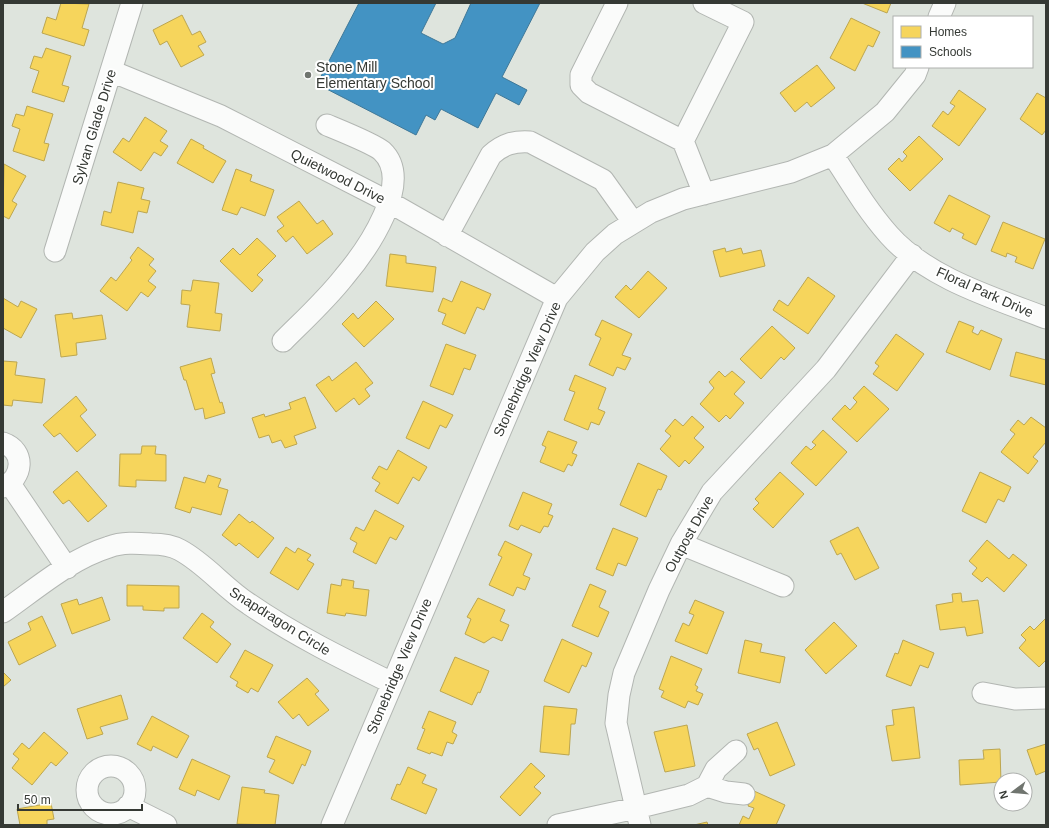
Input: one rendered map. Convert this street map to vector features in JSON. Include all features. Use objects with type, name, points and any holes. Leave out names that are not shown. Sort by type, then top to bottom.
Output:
[{"type":"street","name":"Sylvan Glade Drive","points":[[55,251],[132,3]]},
{"type":"street","points":[[617,3],[581,75],[581,85],[588,93],[683,141],[704,194]]},
{"type":"street","points":[[683,141],[743,22],[704,3]]},
{"type":"street","points":[[939,16],[945,3]]},
{"type":"street","name":"Stonebridge View Drive","points":[[332,825],[557,298],[595,252],[615,234],[651,212],[684,199],[791,172],[833,155],[885,112],[915,75],[918,68]]},
{"type":"street","name":"Quietwood Drive","points":[[111,71],[221,116],[389,202],[557,298]]},
{"type":"street","points":[[283,341],[344,278],[372,240],[393,190],[394,177],[390,161],[381,150],[327,125]]},
{"type":"street","points":[[447,236],[491,155],[501,146],[518,142],[530,142],[603,180],[633,222]]},
{"type":"street","name":"Floral Park Drive","points":[[833,155],[865,206],[890,236],[912,255],[940,274],[1046,318]]},
{"type":"street","name":"Outpost Drive","points":[[638,817],[616,723],[619,695],[624,673],[659,590],[681,544],[712,492],[826,369],[912,255]]},
{"type":"street","points":[[3,443],[14,449],[20,463],[19,471],[6,485],[67,568]]},
{"type":"street","name":"Snapdragon Circle","points":[[3,612],[67,568],[108,547],[125,543],[165,545],[179,550],[197,562],[226,588],[249,605],[337,657],[392,684]]},
{"type":"street","points":[[681,544],[783,586]]},
{"type":"street","points":[[983,693],[1015,699],[1046,698]]},
{"type":"street","points":[[558,825],[638,817],[707,786],[716,769],[736,751]]},
{"type":"street","points":[[707,786],[726,792],[744,794]]},
{"type":"street","points":[[128,806],[166,825]]},
{"type":"building: Homes","points":[[61,3],[89,4],[82,28],[89,30],[84,46],[42,33],[47,17],[56,20]]},
{"type":"building: Homes","points":[[862,3],[891,3],[887,13]]},
{"type":"building: Homes","points":[[182,15],[192,35],[200,31],[206,42],[198,46],[204,55],[181,67],[167,41],[160,45],[153,30]]},
{"type":"building: Homes","points":[[851,18],[880,32],[873,47],[868,45],[855,71],[830,58]]},
{"type":"building: Homes","points":[[46,48],[71,56],[62,85],[69,87],[64,102],[32,92],[39,71],[30,68],[34,56],[42,58]]},
{"type":"building: Homes","points":[[817,65],[835,88],[811,107],[807,102],[795,112],[780,93]]},
{"type":"building: Homes","points":[[959,90],[986,109],[959,146],[932,126],[943,111],[948,115],[955,106],[950,103]]},
{"type":"building: Homes","points":[[1037,93],[1046,98],[1046,130],[1042,135],[1020,119]]},
{"type":"building: Homes","points":[[27,106],[53,114],[44,143],[49,144],[44,161],[13,151],[20,129],[12,126],[16,114],[24,116]]},
{"type":"building: Homes","points":[[145,117],[167,131],[160,141],[168,146],[161,156],[154,152],[141,171],[113,152],[123,138],[129,142]]},
{"type":"building: Homes","points":[[919,136],[943,159],[910,191],[888,169],[899,158],[902,162],[907,156],[903,152]]},
{"type":"building: Homes","points":[[191,139],[204,146],[203,148],[226,161],[213,183],[177,163]]},
{"type":"building: Homes","points":[[4,164],[26,176],[12,201],[17,204],[9,219],[3,216]]},
{"type":"building: Homes","points":[[236,169],[252,175],[250,181],[274,190],[265,216],[241,207],[237,215],[222,210]]},
{"type":"building: Homes","points":[[118,182],[144,188],[141,199],[150,201],[147,213],[138,211],[133,233],[101,225],[104,211],[111,213]]},
{"type":"building: Homes","points":[[949,195],[990,216],[976,245],[962,238],[964,234],[952,228],[950,232],[934,223]]},
{"type":"building: Homes","points":[[299,201],[317,224],[323,220],[333,234],[307,254],[293,236],[286,242],[277,231],[284,226],[277,217]]},
{"type":"building: Homes","points":[[1003,222],[1045,239],[1033,269],[1015,262],[1017,257],[1007,253],[1006,257],[991,251]]},
{"type":"building: Homes","points":[[257,238],[276,256],[257,275],[263,280],[252,292],[220,261],[233,248],[240,255]]},
{"type":"building: Homes","points":[[138,247],[154,259],[149,265],[156,271],[148,281],[156,287],[148,297],[141,292],[127,311],[100,291],[111,277],[116,281],[132,260],[130,258]]},
{"type":"building: Homes","points":[[725,248],[726,252],[741,248],[743,254],[761,250],[765,266],[720,277],[713,251]]},
{"type":"building: Homes","points":[[390,254],[406,256],[406,263],[436,267],[433,292],[386,286]]},
{"type":"building: Homes","points":[[648,271],[667,288],[639,318],[615,297],[626,285],[631,290]]},
{"type":"building: Homes","points":[[808,277],[835,296],[808,334],[773,310],[779,300],[788,306]]},
{"type":"building: Homes","points":[[193,280],[219,283],[215,313],[222,314],[220,331],[187,327],[190,305],[181,304],[182,290],[191,291]]},
{"type":"building: Homes","points":[[461,281],[491,294],[484,310],[477,307],[465,334],[442,324],[446,314],[438,311],[443,298],[452,302]]},
{"type":"building: Homes","points":[[3,298],[18,307],[21,301],[37,309],[21,338],[3,328]]},
{"type":"building: Homes","points":[[376,301],[394,319],[364,347],[342,324],[353,313],[358,319]]},
{"type":"building: Homes","points":[[72,313],[73,319],[102,315],[106,339],[76,343],[77,355],[61,357],[55,315]]},
{"type":"building: Homes","points":[[602,320],[632,334],[622,355],[631,358],[625,370],[617,367],[613,376],[589,365],[601,338],[595,335]]},
{"type":"building: Homes","points":[[959,321],[974,327],[972,332],[978,335],[981,330],[1002,339],[990,370],[946,352]]},
{"type":"building: Homes","points":[[772,326],[795,348],[784,360],[781,357],[761,379],[740,359]]},
{"type":"building: Homes","points":[[896,334],[924,354],[897,391],[873,374],[879,366],[875,363]]},
{"type":"building: Homes","points":[[446,344],[476,355],[470,370],[464,368],[453,395],[430,386]]},
{"type":"building: Homes","points":[[1016,352],[1046,360],[1046,385],[1010,376]]},
{"type":"building: Homes","points":[[211,358],[215,373],[211,374],[220,403],[222,402],[225,413],[205,419],[203,408],[195,410],[186,380],[184,380],[180,367]]},
{"type":"building: Homes","points":[[3,361],[17,362],[15,375],[45,379],[42,403],[13,400],[12,406],[3,405]]},
{"type":"building: Homes","points":[[356,362],[373,383],[365,389],[370,396],[359,405],[354,398],[336,412],[316,385],[329,376],[332,381]]},
{"type":"building: Homes","points":[[719,371],[725,377],[732,371],[745,382],[734,394],[744,403],[730,419],[726,415],[719,422],[700,404],[714,388],[709,382]]},
{"type":"building: Homes","points":[[575,375],[606,388],[598,409],[605,412],[599,425],[591,422],[588,430],[564,420],[575,392],[569,390]]},
{"type":"building: Homes","points":[[864,386],[889,409],[857,442],[832,419],[845,405],[850,410],[857,402],[853,398]]},
{"type":"building: Homes","points":[[76,396],[87,410],[80,416],[96,435],[77,452],[60,433],[54,437],[43,425]]},
{"type":"building: Homes","points":[[305,397],[316,428],[294,436],[297,444],[285,448],[281,440],[272,443],[269,435],[259,438],[252,418],[264,414],[265,417],[291,409],[289,403]]},
{"type":"building: Homes","points":[[423,401],[453,415],[446,428],[440,425],[429,449],[406,438]]},
{"type":"building: Homes","points":[[692,416],[704,427],[694,438],[704,447],[689,464],[685,460],[679,467],[660,449],[671,436],[665,431],[675,419],[683,426]]},
{"type":"building: Homes","points":[[1031,417],[1046,428],[1046,442],[1033,457],[1038,461],[1028,474],[1001,452],[1015,434],[1010,430],[1018,420],[1024,425]]},
{"type":"building: Homes","points":[[823,430],[847,452],[816,486],[791,463],[806,446],[811,450],[816,445],[812,442]]},
{"type":"building: Homes","points":[[548,431],[577,442],[572,453],[577,455],[572,466],[568,464],[564,472],[540,462],[546,447],[542,445]]},
{"type":"building: Homes","points":[[142,446],[156,446],[155,454],[166,455],[166,481],[136,480],[136,487],[119,486],[120,454],[141,454]]},
{"type":"building: Homes","points":[[398,450],[427,467],[419,481],[413,477],[398,504],[375,491],[380,483],[372,478],[379,466],[387,470]]},
{"type":"building: Homes","points":[[638,463],[667,476],[661,490],[658,489],[646,517],[620,505]]},
{"type":"building: Homes","points":[[77,471],[107,506],[88,522],[69,500],[63,504],[53,492]]},
{"type":"building: Homes","points":[[780,472],[804,494],[773,528],[753,509],[759,503],[755,499]]},
{"type":"building: Homes","points":[[980,472],[1011,487],[1004,502],[998,499],[986,523],[962,511]]},
{"type":"building: Homes","points":[[208,475],[221,479],[218,487],[228,490],[221,515],[192,507],[190,513],[175,508],[184,477],[205,483]]},
{"type":"building: Homes","points":[[523,492],[552,504],[548,514],[553,516],[548,527],[544,526],[540,533],[521,525],[518,530],[509,526]]},
{"type":"building: Homes","points":[[375,510],[404,526],[396,540],[390,537],[376,564],[353,552],[357,543],[350,539],[356,527],[364,531]]},
{"type":"building: Homes","points":[[239,514],[250,523],[252,521],[274,538],[258,558],[239,543],[236,546],[222,535]]},
{"type":"building: Homes","points":[[858,527],[879,568],[855,580],[841,553],[837,555],[830,541]]},
{"type":"building: Homes","points":[[613,528],[638,538],[626,566],[618,563],[613,576],[596,569]]},
{"type":"building: Homes","points":[[987,540],[1009,559],[1013,554],[1027,565],[1004,592],[987,577],[982,582],[972,574],[977,568],[969,561]]},
{"type":"building: Homes","points":[[505,541],[532,554],[523,575],[530,578],[525,590],[517,587],[513,596],[489,585],[502,557],[498,555]]},
{"type":"building: Homes","points":[[286,547],[295,553],[298,548],[311,555],[307,560],[314,564],[298,590],[270,573]]},
{"type":"building: Homes","points":[[342,579],[354,581],[353,588],[369,590],[366,616],[346,613],[345,616],[327,613],[331,584],[341,586]]},
{"type":"building: Homes","points":[[590,584],[606,591],[599,607],[609,612],[598,637],[572,626]]},
{"type":"building: Homes","points":[[127,585],[179,586],[179,608],[164,608],[164,611],[143,610],[143,606],[127,606]]},
{"type":"building: Homes","points":[[961,593],[962,602],[978,600],[983,633],[967,636],[965,627],[940,630],[936,605],[953,602],[952,594]]},
{"type":"building: Homes","points":[[102,597],[110,620],[72,634],[61,604],[77,599],[79,605]]},
{"type":"building: Homes","points":[[478,598],[505,610],[500,621],[509,625],[502,641],[493,637],[484,643],[465,634],[471,619],[467,617]]},
{"type":"building: Homes","points":[[695,600],[724,612],[707,654],[675,641],[683,623],[689,626],[694,615],[689,613]]},
{"type":"building: Homes","points":[[202,613],[214,622],[210,627],[231,644],[217,663],[183,638]]},
{"type":"building: Homes","points":[[42,616],[56,646],[19,665],[8,642],[31,630],[28,623]]},
{"type":"building: Homes","points":[[1046,618],[1046,660],[1039,667],[1019,648],[1026,640],[1021,635],[1030,626],[1034,630]]},
{"type":"building: Homes","points":[[834,622],[857,646],[826,674],[805,650]]},
{"type":"building: Homes","points":[[562,639],[592,653],[586,667],[582,665],[569,693],[544,681]]},
{"type":"building: Homes","points":[[745,640],[762,644],[760,652],[785,657],[780,683],[738,673]]},
{"type":"building: Homes","points":[[903,640],[934,653],[928,668],[920,665],[911,686],[886,676],[895,653],[898,654]]},
{"type":"building: Homes","points":[[245,650],[273,665],[258,692],[251,688],[248,693],[236,686],[238,682],[230,677]]},
{"type":"building: Homes","points":[[671,656],[702,669],[695,685],[698,687],[696,691],[703,694],[698,705],[688,701],[685,708],[661,697],[664,691],[659,689]]},
{"type":"building: Homes","points":[[455,657],[489,671],[480,693],[478,692],[472,705],[440,691]]},
{"type":"building: Homes","points":[[3,672],[11,680],[3,687]]},
{"type":"building: Homes","points":[[307,678],[319,691],[315,694],[329,710],[308,726],[299,714],[293,719],[278,702]]},
{"type":"building: Homes","points":[[121,695],[128,719],[100,727],[103,734],[87,739],[77,709]]},
{"type":"building: Homes","points":[[544,706],[577,709],[575,724],[571,724],[569,755],[540,752]]},
{"type":"building: Homes","points":[[914,707],[920,758],[892,761],[886,726],[894,725],[892,710]]},
{"type":"building: Homes","points":[[429,711],[456,722],[452,732],[457,735],[453,744],[447,742],[442,756],[431,752],[430,754],[417,749],[425,729],[422,728]]},
{"type":"building: Homes","points":[[152,716],[189,736],[177,758],[153,746],[151,751],[137,744]]},
{"type":"building: Homes","points":[[777,722],[795,765],[770,776],[758,748],[754,750],[747,734]]},
{"type":"building: Homes","points":[[687,725],[695,766],[665,772],[654,732]]},
{"type":"building: Homes","points":[[44,732],[68,753],[56,766],[51,762],[32,785],[12,768],[19,759],[13,754],[22,743],[29,749]]},
{"type":"building: Homes","points":[[276,736],[311,751],[305,766],[302,764],[293,784],[269,772],[275,760],[267,757]]},
{"type":"building: Homes","points":[[1046,744],[1046,771],[1036,775],[1027,750]]},
{"type":"building: Homes","points":[[1000,749],[1001,772],[993,772],[993,783],[960,785],[959,760],[984,759],[983,750]]},
{"type":"building: Homes","points":[[192,759],[230,776],[219,800],[197,790],[195,796],[179,789]]},
{"type":"building: Homes","points":[[531,763],[545,776],[534,787],[541,793],[520,816],[500,797]]},
{"type":"building: Homes","points":[[408,767],[426,775],[422,783],[437,789],[426,814],[391,799],[397,784],[400,785]]},
{"type":"building: Homes","points":[[242,787],[265,790],[264,793],[279,795],[275,825],[237,824]]},
{"type":"building: Homes","points":[[754,791],[785,805],[776,825],[739,825],[743,816],[749,819],[754,808],[748,806]]},
{"type":"building: Homes","points":[[51,803],[54,819],[47,820],[47,825],[20,825],[17,809]]},
{"type":"building: Homes","points":[[707,822],[708,825],[694,825]]},
{"type":"building: Schools","points":[[359,3],[436,3],[421,33],[443,44],[455,38],[471,3],[540,3],[502,77],[527,90],[519,105],[496,93],[478,128],[441,109],[435,120],[426,115],[416,135],[317,84]]},
{"type":"place","name":"Stone Mill Elementary School","points":[[308,75]]}]
